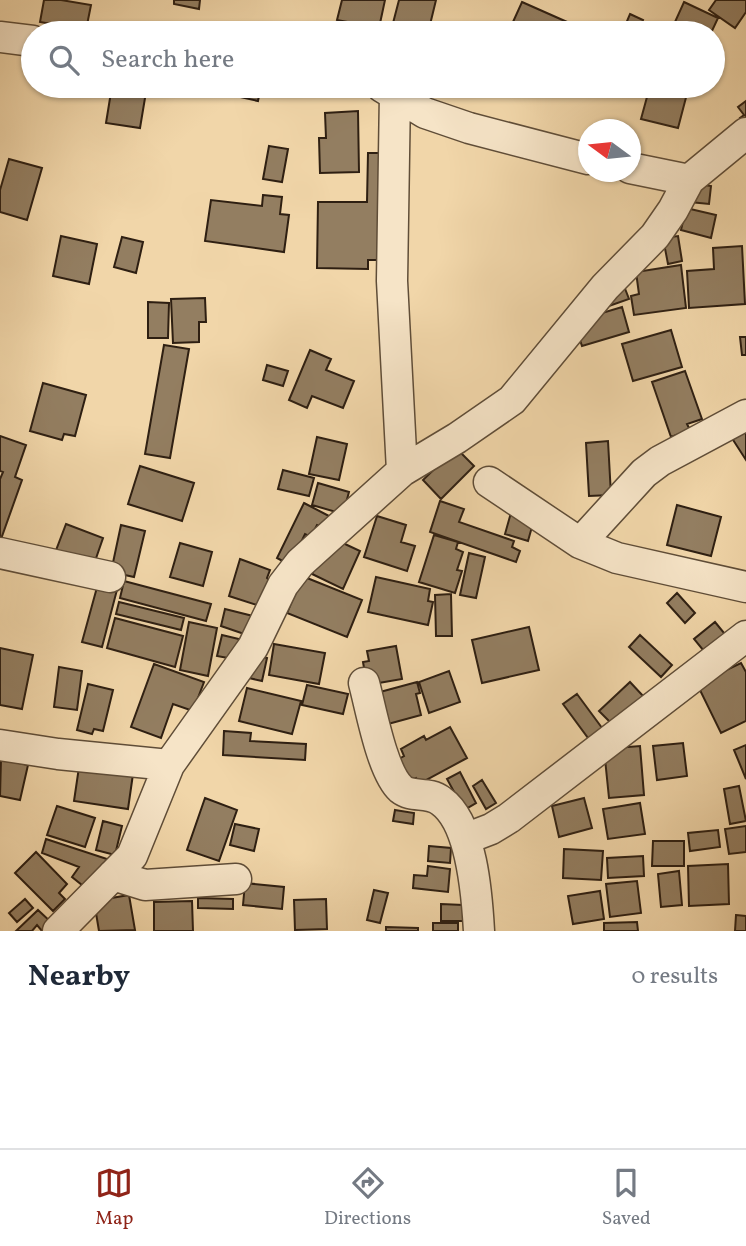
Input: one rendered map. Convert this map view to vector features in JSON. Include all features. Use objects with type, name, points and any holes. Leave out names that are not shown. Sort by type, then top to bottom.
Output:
[{"type":"street","points":[[0,37],[21,40]]},
{"type":"street","points":[[388,98],[392,281],[402,471]]},
{"type":"street","points":[[401,98],[425,113],[469,128],[578,156]]},
{"type":"street","points":[[58,931],[132,856],[169,765],[253,647],[283,585],[300,563],[402,471],[457,438],[512,400],[605,287],[655,236],[689,180],[746,133]]},
{"type":"street","points":[[641,169],[689,180]]},
{"type":"street","points":[[580,543],[644,473],[660,461],[746,415]]},
{"type":"street","points":[[489,482],[580,543],[617,558],[746,587]]},
{"type":"street","points":[[0,552],[110,577]]},
{"type":"street","points":[[465,839],[491,829],[509,818],[746,636]]},
{"type":"street","points":[[364,683],[390,774],[401,788],[411,794],[425,793],[438,798],[450,808],[465,839],[477,896],[479,931]]},
{"type":"street","points":[[0,746],[169,765]]},
{"type":"street","points":[[113,875],[145,884],[236,879]]},
{"type":"building","points":[[44,0],[91,5],[88,21],[40,21]]},
{"type":"building","points":[[174,0],[200,0],[199,9],[174,4]]},
{"type":"building","points":[[342,0],[385,0],[380,21],[337,20]]},
{"type":"building","points":[[399,0],[436,0],[431,21],[394,21]]},
{"type":"building","points":[[716,0],[746,0],[746,12],[735,28],[709,10]]},
{"type":"building","points":[[522,2],[565,21],[513,21]]},
{"type":"building","points":[[684,2],[718,18],[717,21],[675,21]]},
{"type":"building","points":[[630,14],[643,20],[643,21],[627,21]]},
{"type":"building","points":[[110,98],[145,98],[140,128],[106,123]]},
{"type":"building","points":[[647,98],[686,98],[678,128],[641,119]]},
{"type":"building","points":[[746,101],[744,124],[740,118],[744,115],[738,107]]},
{"type":"building","points":[[358,111],[359,172],[320,173],[319,138],[326,138],[325,113]]},
{"type":"building","points":[[269,146],[288,149],[282,182],[263,179]]},
{"type":"building","points":[[368,153],[389,153],[384,260],[368,260],[368,269],[317,268],[318,202],[367,202]]},
{"type":"building","points":[[9,159],[42,168],[27,220],[0,212],[0,190]]},
{"type":"building","points":[[692,183],[711,186],[709,204],[690,202]]},
{"type":"building","points":[[263,195],[282,197],[280,214],[289,215],[284,252],[205,241],[211,200],[262,206]]},
{"type":"building","points":[[686,208],[716,215],[711,238],[681,230]]},
{"type":"building","points":[[61,236],[97,244],[89,284],[53,276]]},
{"type":"building","points":[[678,236],[682,261],[668,264],[663,238]]},
{"type":"building","points":[[122,237],[143,242],[136,273],[114,267]]},
{"type":"building","points":[[742,246],[745,304],[689,308],[687,271],[714,269],[713,248]]},
{"type":"building","points":[[681,265],[686,308],[634,315],[631,296],[639,294],[636,272]]},
{"type":"building","points":[[624,286],[629,299],[606,307]]},
{"type":"building","points":[[205,298],[206,322],[199,322],[199,342],[173,343],[171,299]]},
{"type":"building","points":[[148,302],[169,303],[168,338],[148,338]]},
{"type":"building","points":[[622,307],[629,332],[582,346],[577,331],[582,319]]},
{"type":"building","points":[[671,330],[682,367],[633,381],[622,344]]},
{"type":"building","points":[[740,337],[746,337],[746,355],[742,355]]},
{"type":"building","points":[[164,345],[189,349],[170,458],[145,454]]},
{"type":"building","points":[[310,350],[331,359],[326,370],[354,381],[343,408],[312,396],[307,408],[289,400]]},
{"type":"building","points":[[267,365],[288,371],[283,386],[263,380]]},
{"type":"building","points":[[685,371],[702,419],[687,424],[690,430],[671,437],[652,382]]},
{"type":"building","points":[[43,383],[86,395],[75,436],[64,434],[62,440],[30,431]]},
{"type":"building","points":[[746,429],[746,460],[728,432]]},
{"type":"building","points":[[0,436],[26,445],[15,477],[22,480],[0,542],[0,479],[3,472],[0,471]]},
{"type":"building","points":[[317,437],[347,444],[339,480],[309,474]]},
{"type":"building","points":[[608,441],[611,495],[589,496],[586,443]]},
{"type":"building","points":[[456,448],[474,466],[441,499],[423,480]]},
{"type":"building","points":[[140,466],[194,483],[182,521],[128,504]]},
{"type":"building","points":[[283,470],[314,478],[309,496],[278,489]]},
{"type":"building","points":[[318,483],[349,492],[343,514],[312,505]]},
{"type":"building","points":[[440,501],[464,509],[459,522],[514,541],[512,547],[520,551],[516,562],[430,532]]},
{"type":"building","points":[[304,503],[329,516],[323,528],[317,525],[311,537],[305,534],[290,565],[277,558]]},
{"type":"building","points":[[677,505],[721,517],[711,556],[667,545]]},
{"type":"building","points":[[512,509],[535,516],[528,541],[505,534]]},
{"type":"building","points":[[377,516],[406,525],[401,542],[415,546],[407,571],[364,557]]},
{"type":"building","points":[[66,524],[103,538],[93,567],[55,553]]},
{"type":"building","points":[[121,525],[145,531],[134,577],[111,572]]},
{"type":"building","points":[[434,535],[458,542],[456,549],[463,552],[457,570],[462,571],[455,593],[419,582]]},
{"type":"building","points":[[330,537],[360,551],[343,589],[312,574]]},
{"type":"building","points":[[180,543],[212,552],[203,586],[170,577]]},
{"type":"building","points":[[469,553],[485,557],[476,598],[460,595]]},
{"type":"building","points":[[240,559],[270,570],[267,578],[270,581],[257,605],[229,596]]},
{"type":"building","points":[[302,576],[362,600],[347,637],[287,613]]},
{"type":"building","points":[[376,577],[430,589],[428,601],[433,602],[428,625],[368,612]]},
{"type":"building","points":[[99,580],[118,586],[102,647],[82,642]]},
{"type":"building","points":[[124,581],[211,604],[206,621],[120,598]]},
{"type":"building","points":[[677,593],[695,613],[685,623],[667,603]]},
{"type":"building","points":[[451,594],[452,636],[436,636],[435,595]]},
{"type":"building","points":[[119,602],[184,618],[181,630],[116,614]]},
{"type":"building","points":[[225,609],[253,616],[247,635],[221,626]]},
{"type":"building","points":[[115,618],[183,636],[175,667],[107,648]]},
{"type":"building","points":[[189,622],[217,628],[208,676],[180,670]]},
{"type":"building","points":[[715,622],[729,639],[708,656],[694,639]]},
{"type":"building","points":[[529,627],[539,670],[482,683],[472,640]]},
{"type":"building","points":[[222,635],[243,640],[239,660],[217,656]]},
{"type":"building","points":[[640,635],[672,665],[661,677],[629,647]]},
{"type":"building","points":[[274,644],[325,653],[319,684],[269,675]]},
{"type":"building","points":[[396,646],[402,679],[367,685],[363,662],[369,661],[367,651]]},
{"type":"building","points":[[0,648],[33,655],[22,709],[0,705]]},
{"type":"building","points":[[255,655],[267,658],[262,681],[249,678]]},
{"type":"building","points":[[741,663],[746,672],[746,721],[721,733],[697,684]]},
{"type":"building","points":[[154,664],[204,682],[193,711],[173,704],[161,738],[131,727]]},
{"type":"building","points":[[59,667],[82,671],[77,710],[54,707]]},
{"type":"building","points":[[449,671],[460,702],[429,713],[419,682]]},
{"type":"building","points":[[417,682],[420,693],[416,694],[421,715],[388,724],[380,692]]},
{"type":"building","points":[[630,682],[644,697],[614,726],[599,711]]},
{"type":"building","points":[[88,684],[113,690],[103,731],[94,729],[92,734],[77,730]]},
{"type":"building","points":[[307,685],[348,694],[343,714],[302,705]]},
{"type":"building","points":[[247,688],[301,701],[292,734],[239,721]]},
{"type":"building","points":[[577,694],[605,732],[591,742],[563,704]]},
{"type":"building","points":[[450,727],[467,758],[419,784],[416,778],[409,781],[397,760],[404,756],[401,749],[424,736],[426,740]]},
{"type":"building","points":[[224,731],[251,733],[250,741],[306,744],[305,760],[223,755]]},
{"type":"building","points":[[683,743],[687,776],[657,780],[653,746]]},
{"type":"building","points":[[746,745],[746,779],[734,750]]},
{"type":"building","points":[[640,746],[644,795],[609,798],[604,749]]},
{"type":"building","points":[[1,759],[28,765],[20,800],[0,796]]},
{"type":"building","points":[[79,767],[133,774],[128,809],[74,801]]},
{"type":"building","points":[[460,772],[476,803],[464,810],[447,779]]},
{"type":"building","points":[[482,780],[496,803],[486,809],[473,786]]},
{"type":"building","points":[[739,786],[746,821],[730,824],[724,789]]},
{"type":"building","points":[[205,798],[237,810],[219,861],[187,850]]},
{"type":"building","points":[[584,798],[592,828],[559,837],[552,806]]},
{"type":"building","points":[[640,803],[645,834],[608,839],[603,809]]},
{"type":"building","points":[[57,806],[95,818],[85,847],[47,835]]},
{"type":"building","points":[[395,810],[414,813],[413,824],[393,821]]},
{"type":"building","points":[[103,821],[122,826],[115,855],[96,850]]},
{"type":"building","points":[[235,824],[259,829],[254,851],[230,845]]},
{"type":"building","points":[[746,826],[746,852],[729,854],[725,829]]},
{"type":"building","points":[[718,830],[720,847],[690,851],[688,833]]},
{"type":"building","points":[[46,839],[110,860],[87,889],[72,877],[79,867],[42,853]]},
{"type":"building","points":[[653,841],[684,841],[684,866],[652,866]]},
{"type":"building","points":[[429,846],[451,848],[450,863],[428,861]]},
{"type":"building","points":[[564,849],[603,851],[601,880],[563,878]]},
{"type":"building","points":[[36,852],[67,884],[59,893],[65,899],[53,911],[15,873]]},
{"type":"building","points":[[643,856],[644,876],[608,878],[607,858]]},
{"type":"building","points":[[728,864],[729,904],[689,906],[688,866]]},
{"type":"building","points":[[428,866],[450,869],[448,892],[413,888],[414,875],[427,876]]},
{"type":"building","points":[[679,871],[682,905],[661,907],[658,874]]},
{"type":"building","points":[[637,881],[641,913],[610,917],[606,884]]},
{"type":"building","points":[[245,883],[284,887],[282,909],[243,905]]},
{"type":"building","points":[[374,890],[388,893],[380,923],[367,920]]},
{"type":"building","points":[[600,891],[604,919],[573,924],[568,896]]},
{"type":"building","points":[[129,895],[135,930],[99,931],[94,901]]},
{"type":"building","points":[[198,898],[233,899],[233,909],[198,908]]},
{"type":"building","points":[[25,899],[33,908],[17,922],[9,913]]},
{"type":"building","points":[[326,899],[327,929],[295,930],[294,900]]},
{"type":"building","points":[[192,901],[193,931],[154,931],[154,902]]},
{"type":"building","points":[[441,904],[463,905],[463,921],[441,921]]},
{"type":"building","points":[[38,910],[53,924],[46,931],[42,931],[37,925],[32,931],[16,931]]},
{"type":"building","points":[[736,915],[746,916],[746,931],[735,931]]},
{"type":"building","points":[[637,922],[638,931],[604,931],[604,923]]},
{"type":"building","points":[[433,923],[458,923],[458,931],[433,931]]},
{"type":"building","points":[[386,927],[418,928],[418,931],[386,931]]}]
